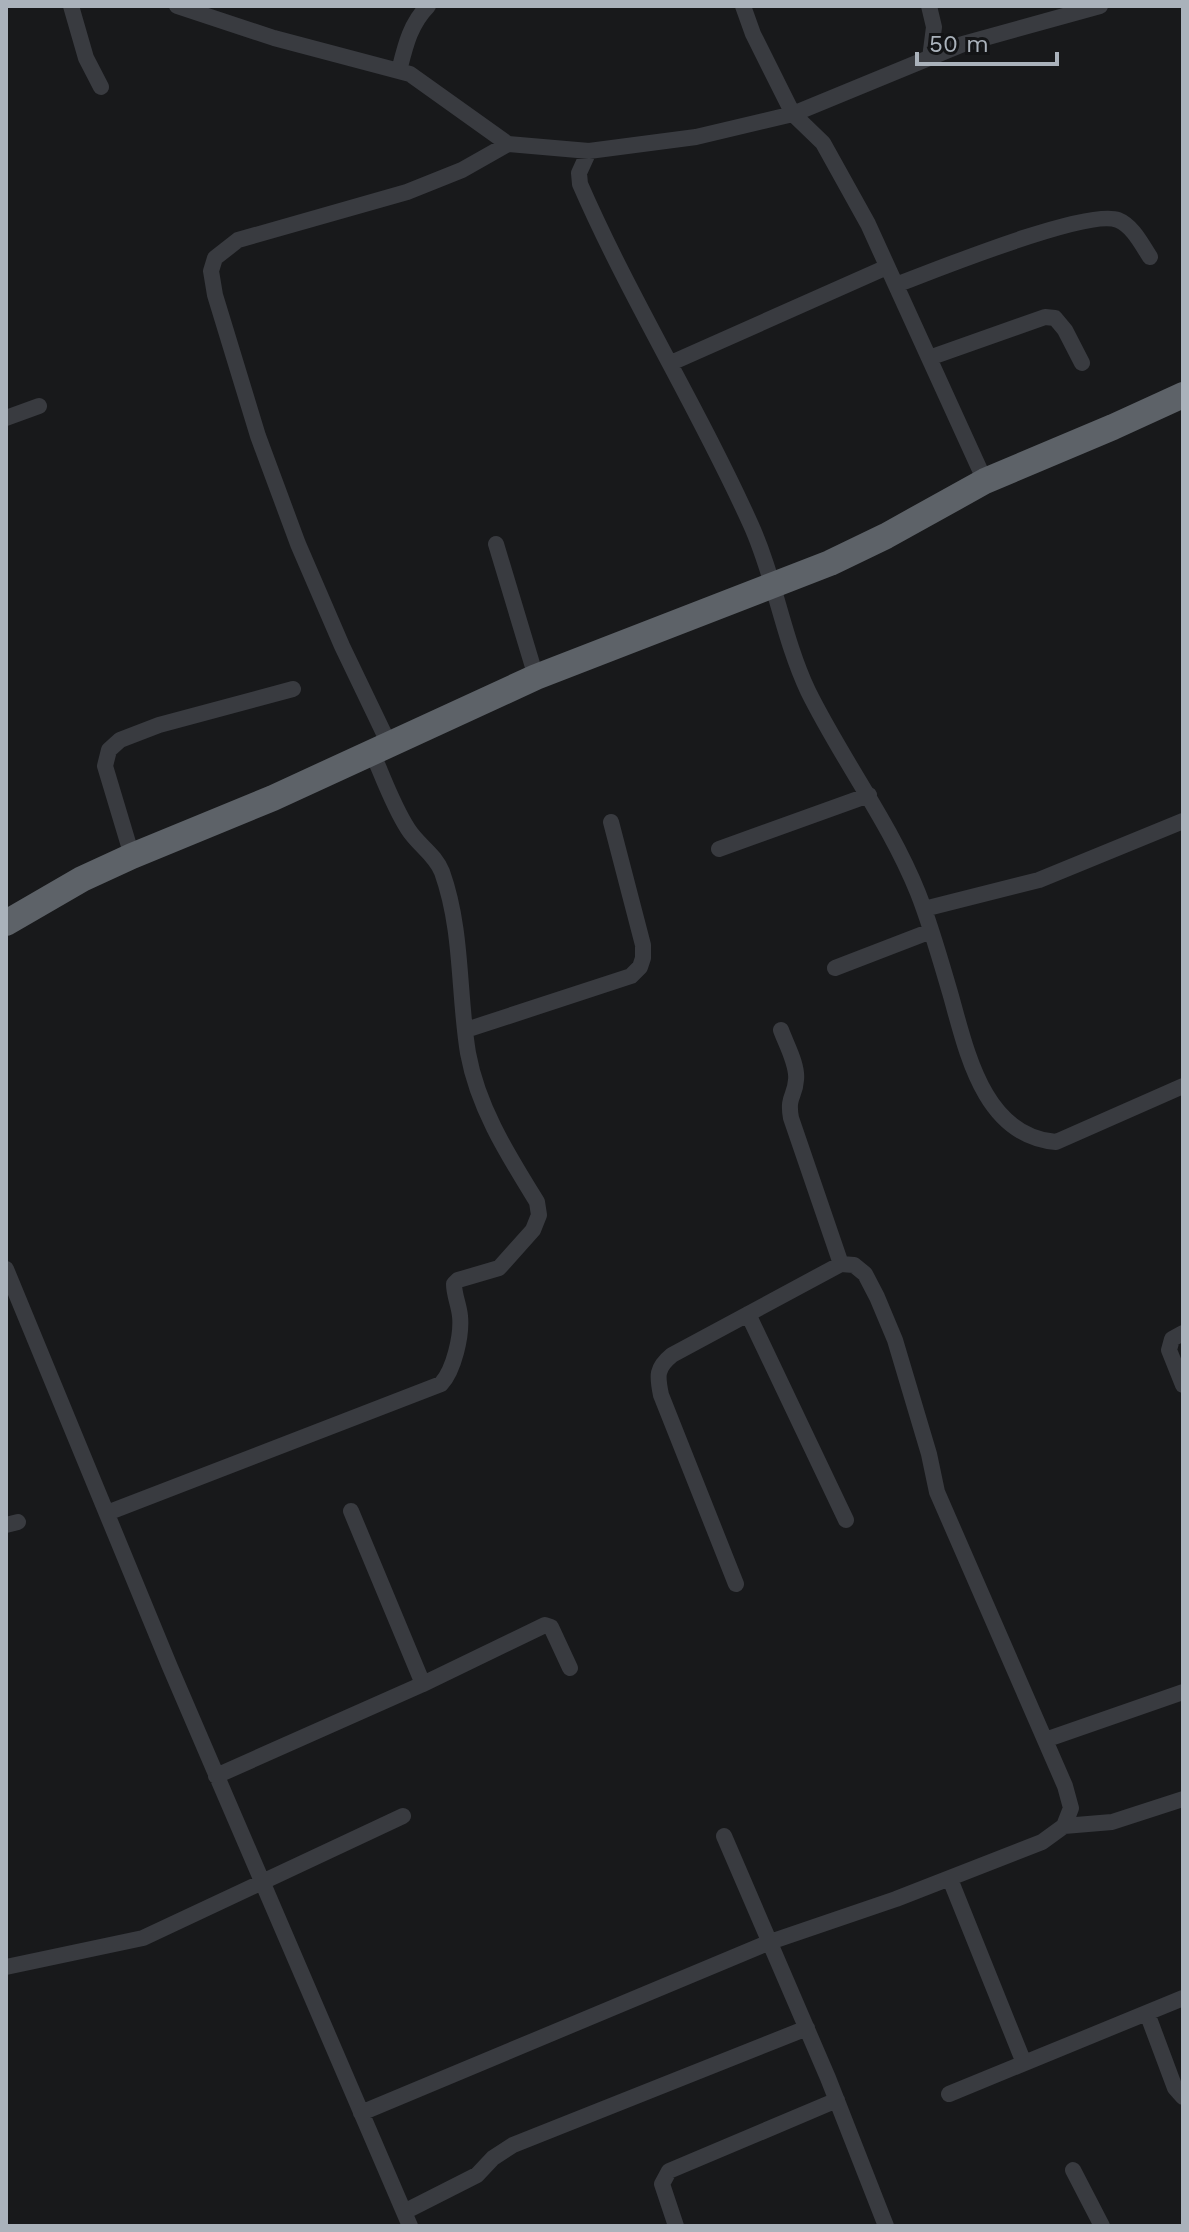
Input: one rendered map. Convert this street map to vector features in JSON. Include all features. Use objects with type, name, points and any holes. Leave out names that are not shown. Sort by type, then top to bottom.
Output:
[{"type":"highway","points":[[6,923],[82,879],[132,856],[273,798],[536,677],[773,587],[886,536],[985,481],[1183,395]]},
{"type":"street","points":[[71,6],[86,58],[101,87]]},
{"type":"street","points":[[177,6],[274,38],[410,74],[508,144],[589,151],[696,137],[793,114],[963,44],[1100,6]]},
{"type":"street","points":[[399,71],[408,38],[419,15],[428,6]]},
{"type":"street","points":[[743,6],[753,34],[793,114],[823,143],[868,224],[985,481]]},
{"type":"street","points":[[929,6],[934,27],[930,58]]},
{"type":"street","points":[[107,1513],[441,1384],[447,1378],[454,1356],[461,1317],[454,1284],[458,1280],[499,1268],[533,1230],[539,1215],[537,1202],[493,1128],[468,1053],[458,937],[441,869],[409,832],[342,646],[258,436],[215,295],[211,271],[215,258],[238,240],[407,192],[462,170],[508,144]]},
{"type":"street","points":[[589,151],[579,173],[580,184],[759,541],[806,687],[907,867],[924,909],[970,1063],[985,1094],[999,1114],[1023,1134],[1038,1141],[1056,1142],[1183,1086]]},
{"type":"street","points":[[896,285],[989,250],[1073,223],[1100,218],[1118,220],[1133,232],[1150,257]]},
{"type":"street","points":[[671,363],[887,267]]},
{"type":"street","points":[[929,358],[1045,317],[1055,318],[1065,330],[1082,363]]},
{"type":"street","points":[[6,418],[39,406]]},
{"type":"street","points":[[496,544],[536,677]]},
{"type":"street","points":[[132,856],[105,766],[109,750],[120,740],[159,725],[293,689]]},
{"type":"street","points":[[719,849],[869,795]]},
{"type":"street","points":[[466,1030],[608,985],[631,976],[640,967],[643,945],[611,822]]},
{"type":"street","points":[[924,909],[1039,880],[1182,823]]},
{"type":"street","points":[[835,968],[931,931]]},
{"type":"street","points":[[781,1030],[797,1074],[789,1103],[791,1118],[841,1264]]},
{"type":"street","points":[[736,1584],[661,1395],[657,1375],[660,1364],[841,1264],[854,1265],[865,1274],[895,1340],[929,1454],[937,1492],[1065,1786],[1071,1808],[1064,1826]]},
{"type":"street","points":[[6,1269],[260,1881],[407,2219],[477,2175],[493,2158],[513,2145],[807,2028]]},
{"type":"street","points":[[748,1314],[846,1520]]},
{"type":"street","points":[[1183,1333],[1172,1339],[1169,1350],[1183,1385]]},
{"type":"street","points":[[351,1511],[423,1684]]},
{"type":"street","points":[[216,1776],[423,1684],[545,1625],[555,1633],[570,1668]]},
{"type":"street","points":[[1045,1740],[1183,1692]]},
{"type":"street","points":[[361,2113],[770,1942],[950,1879],[1042,1842],[1064,1826],[1112,1822],[1183,1799]]},
{"type":"street","points":[[6,1967],[143,1938],[403,1816]]},
{"type":"street","points":[[724,1836],[837,2100],[886,2226]]},
{"type":"street","points":[[950,1879],[1024,2063]]},
{"type":"street","points":[[949,2094],[1183,1998]]},
{"type":"street","points":[[1147,2013],[1175,2088],[1183,2097]]},
{"type":"street","points":[[676,2226],[662,2184],[669,2171],[837,2100]]},
{"type":"street","points":[[1073,2170],[1102,2226]]}]
